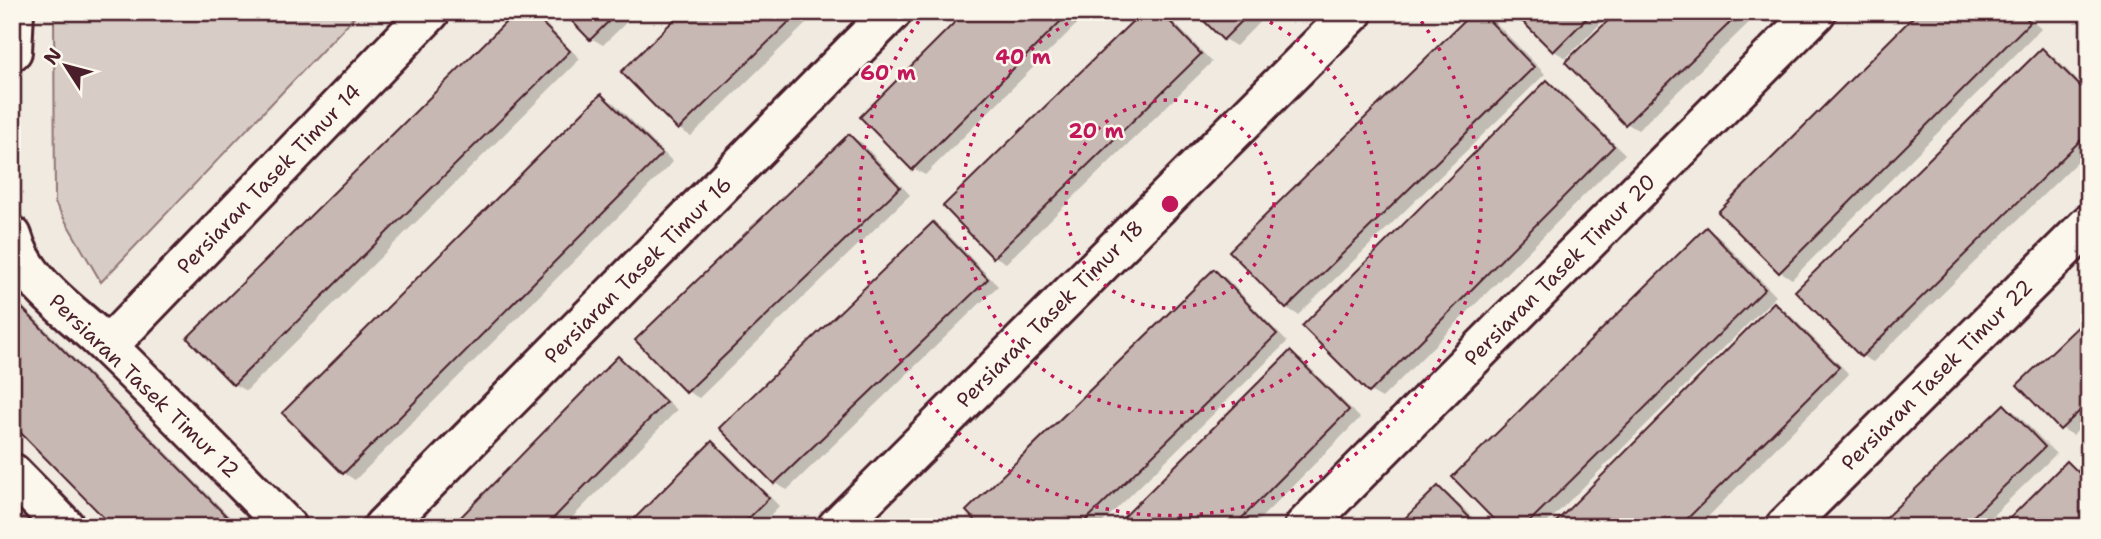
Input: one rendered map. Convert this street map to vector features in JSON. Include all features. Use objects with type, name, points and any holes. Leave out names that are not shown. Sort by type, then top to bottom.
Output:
[{"type":"street","points":[[12,51],[14,12]]},
{"type":"street","name":"Persiaran Tasek Timur 14","points":[[107,346],[430,12]]},
{"type":"street","name":"Persiaran Tasek Timur 16","points":[[383,527],[892,12]]},
{"type":"street","name":"Persiaran Tasek Timur 18","points":[[837,527],[1353,12]]},
{"type":"street","name":"Persiaran Tasek Timur 20","points":[[1304,527],[1816,12]]},
{"type":"street","name":"Persiaran Tasek Timur 22","points":[[1785,527],[2089,223]]},
{"type":"street","name":"Persiaran Tasek Timur 12","points":[[13,239],[23,262],[38,283],[107,346],[286,527]]},
{"type":"street","points":[[12,473],[65,527]]},
{"type":"shaded area","points":[[54,12],[359,12],[101,282],[55,203]]},
{"type":"building","points":[[516,12],[531,12],[570,51],[233,385],[187,338]]},
{"type":"building","points":[[563,12],[618,12],[590,40]]},
{"type":"building","points":[[682,12],[799,12],[678,130],[621,72]]},
{"type":"building","points":[[965,12],[1070,12],[912,170],[860,117]]},
{"type":"building","points":[[1142,12],[1161,12],[1201,54],[993,258],[943,206]]},
{"type":"building","points":[[1195,12],[1251,12],[1223,40]]},
{"type":"building","points":[[1473,12],[1481,12],[1534,67],[1286,309],[1229,251]]},
{"type":"building","points":[[1513,12],[1593,12],[1553,52]]},
{"type":"building","points":[[1617,12],[1741,12],[1625,125],[1565,62]]},
{"type":"building","points":[[1918,12],[2021,12],[2030,22],[1779,273],[1718,212]]},
{"type":"building","points":[[2042,48],[2089,95],[2089,132],[1861,357],[1795,291]]},
{"type":"building","points":[[1547,80],[1614,146],[1369,393],[1302,326]]},
{"type":"building","points":[[601,94],[662,154],[343,474],[282,413]]},
{"type":"building","points":[[849,134],[900,187],[686,393],[635,340]]},
{"type":"building","points":[[933,222],[988,279],[774,484],[719,428]]},
{"type":"building","points":[[1706,227],[1765,289],[1524,527],[1501,527],[1452,477]]},
{"type":"building","points":[[1214,269],[1277,334],[1079,527],[981,527],[966,511]]},
{"type":"building","points":[[12,298],[237,527],[113,527],[12,424]]},
{"type":"building","points":[[1774,302],[1839,367],[1679,527],[1551,527]]},
{"type":"building","points":[[2089,316],[2089,402],[2060,430],[2017,385]]},
{"type":"building","points":[[1290,351],[1349,410],[1233,527],[1114,527]]},
{"type":"building","points":[[618,356],[666,402],[545,527],[451,527]]},
{"type":"building","points":[[2004,404],[2045,447],[1962,527],[1876,527]]},
{"type":"building","points":[[712,441],[769,498],[740,527],[626,527]]},
{"type":"building","points":[[2067,461],[2089,483],[2089,527],[2001,527]]},
{"type":"building","points":[[1438,486],[1479,527],[1396,527]]},
{"type":"building","points":[[12,489],[50,527],[12,527]]}]
